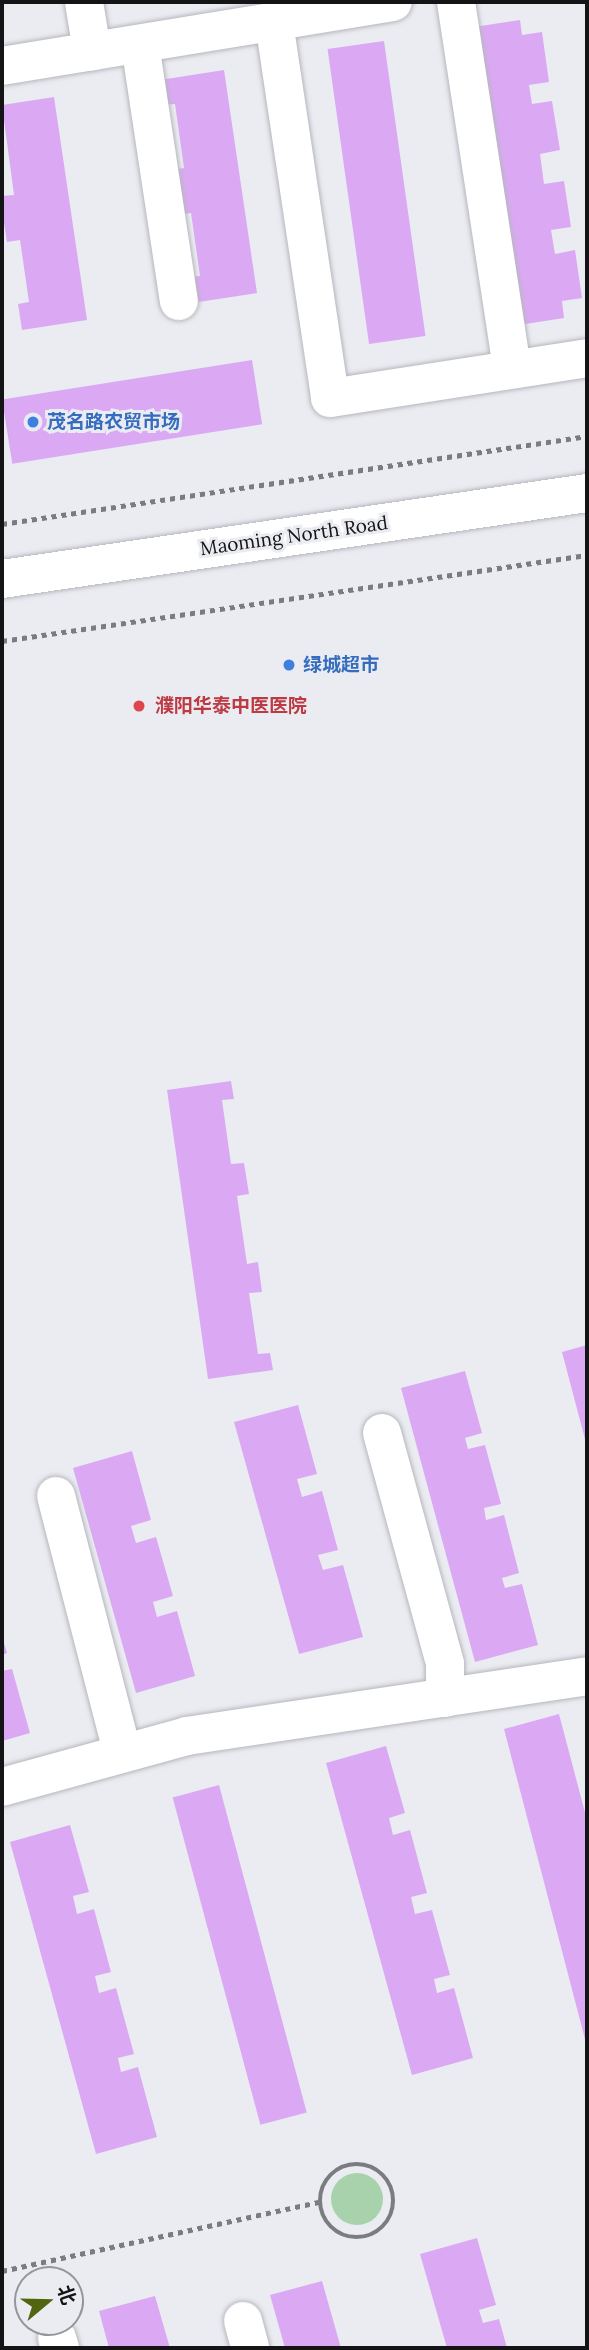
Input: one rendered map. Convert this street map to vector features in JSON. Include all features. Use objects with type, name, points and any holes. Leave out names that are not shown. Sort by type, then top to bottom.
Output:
[{"type":"street","points":[[84,2],[92,51]]},
{"type":"street","points":[[2,66],[140,44],[264,16],[393,2]]},
{"type":"street","points":[[456,2],[512,369]]},
{"type":"street","points":[[264,16],[330,398],[587,358]]},
{"type":"street","points":[[140,44],[179,301]]},
{"type":"street","name":"Maoming North Road","points":[[2,579],[587,493]]},
{"type":"street","points":[[382,1433],[445,1664],[444,1698]]},
{"type":"street","points":[[55,1496],[122,1752]]},
{"type":"street","points":[[2,1787],[122,1752],[587,1676]]},
{"type":"path","points":[[2,524],[587,436]]},
{"type":"path","points":[[2,641],[587,555]]},
{"type":"path","points":[[356,2164],[387,2179],[394,2201],[376,2234],[351,2238],[328,2226],[319,2202],[326,2179],[356,2164]]},
{"type":"path","points":[[2,2271],[319,2202]]},
{"type":"green space","points":[[357,2173],[367,2175],[375,2181],[381,2189],[381,2209],[375,2217],[367,2223],[357,2225],[347,2223],[339,2217],[333,2209],[331,2199],[333,2189],[339,2181],[347,2175]]},
{"type":"building","points":[[520,20],[522,35],[542,32],[549,82],[529,85],[532,104],[552,101],[560,150],[540,154],[544,184],[564,181],[571,227],[551,230],[555,254],[575,250],[582,298],[562,301],[564,318],[519,325],[474,27]]},
{"type":"building","points":[[384,41],[425,336],[369,344],[328,49]]},
{"type":"building","points":[[224,70],[257,293],[192,303],[189,277],[200,276],[191,213],[177,215],[171,170],[184,168],[175,104],[164,105],[160,80]]},
{"type":"building","points":[[54,97],[87,320],[22,330],[18,304],[29,302],[20,240],[7,242],[2,210],[2,196],[14,195],[2,105]]},
{"type":"building","points":[[252,360],[262,424],[12,464],[2,400]]},
{"type":"building","points":[[231,1081],[234,1099],[222,1100],[231,1164],[244,1163],[249,1194],[237,1196],[247,1264],[258,1262],[262,1292],[249,1293],[258,1354],[270,1353],[273,1370],[208,1379],[167,1090]]},
{"type":"building","points":[[587,1345],[587,1443],[586,1443],[562,1352]]},
{"type":"building","points":[[465,1371],[482,1433],[465,1438],[468,1449],[485,1445],[501,1504],[484,1508],[486,1520],[504,1515],[519,1573],[502,1578],[505,1588],[522,1584],[538,1645],[475,1662],[401,1388]]},
{"type":"building","points":[[298,1405],[317,1474],[297,1479],[302,1497],[322,1491],[338,1550],[318,1555],[323,1570],[343,1565],[363,1637],[299,1654],[234,1422]]},
{"type":"building","points":[[132,1451],[151,1520],[131,1526],[136,1543],[156,1537],[173,1596],[153,1602],[157,1617],[177,1611],[195,1676],[136,1693],[73,1468]]},
{"type":"building","points":[[2,1636],[7,1653],[2,1655]]},
{"type":"building","points":[[12,1669],[30,1733],[2,1741],[2,1671]]},
{"type":"building","points":[[559,1714],[587,1820],[586,2043],[504,1729]]},
{"type":"building","points":[[386,1746],[405,1813],[389,1818],[393,1835],[410,1830],[427,1893],[411,1897],[415,1914],[432,1910],[450,1975],[434,1979],[437,1993],[454,1988],[473,2058],[412,2075],[326,1763]]},
{"type":"building","points":[[219,1785],[307,2112],[260,2125],[173,1797]]},
{"type":"building","points":[[70,1825],[89,1892],[73,1896],[77,1914],[94,1909],[111,1972],[95,1976],[99,1993],[116,1988],[134,2054],[118,2058],[121,2072],[138,2067],[157,2137],[96,2154],[10,1842]]},
{"type":"building","points":[[477,2238],[496,2305],[479,2310],[483,2323],[499,2319],[507,2348],[447,2348],[420,2254]]},
{"type":"building","points":[[322,2281],[341,2348],[285,2348],[270,2295]]},
{"type":"building","points":[[155,2296],[170,2348],[109,2348],[99,2311]]},
{"type":"place","name":"茂名路农贸市场","points":[[33,422]]},
{"type":"place","name":"绿城超市","points":[[289,665]]},
{"type":"place","name":"濮阳华泰中医医院","points":[[139,706]]}]
